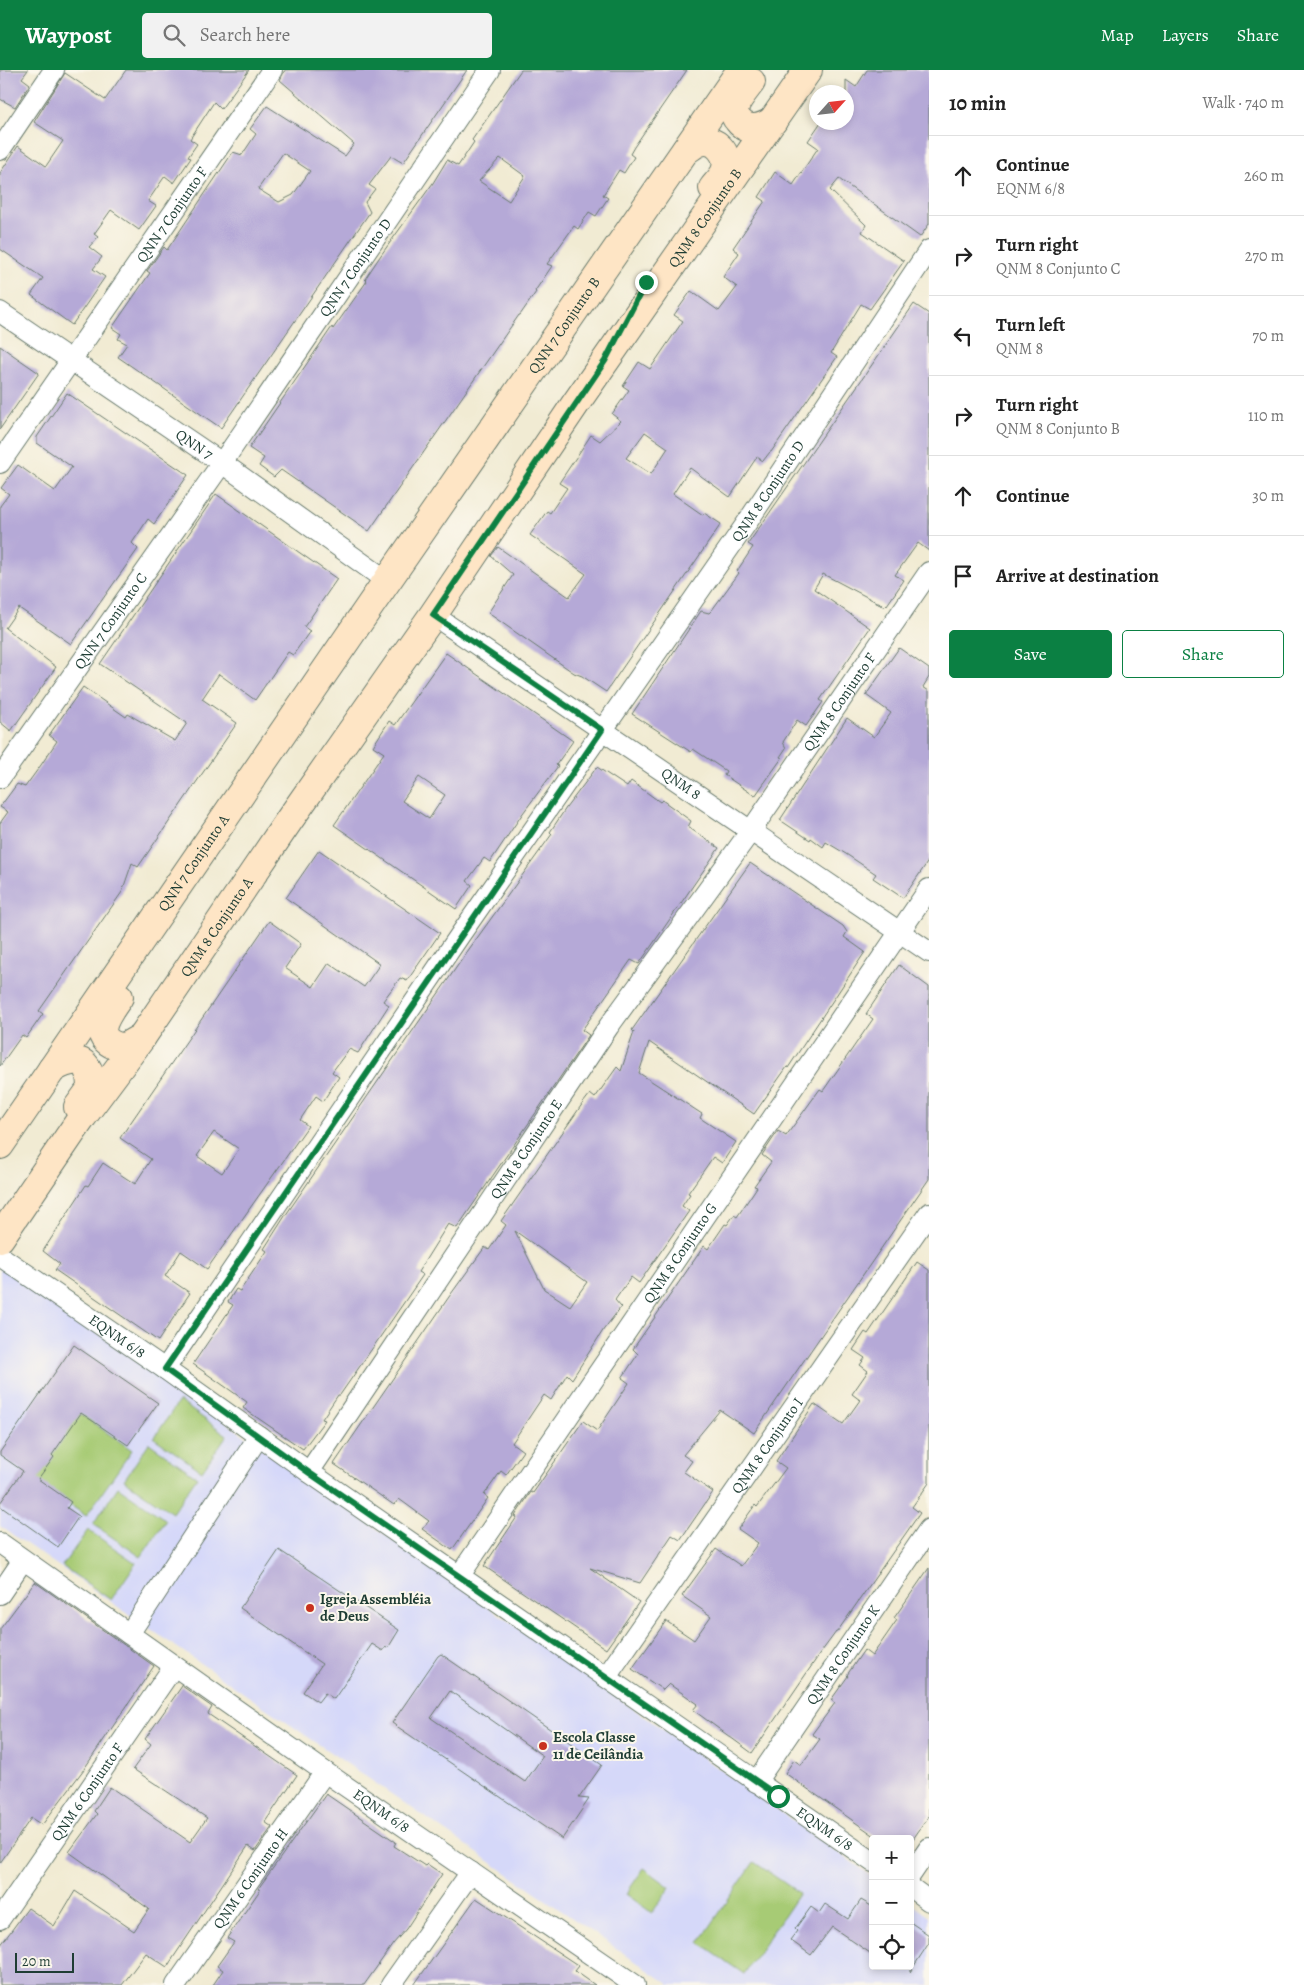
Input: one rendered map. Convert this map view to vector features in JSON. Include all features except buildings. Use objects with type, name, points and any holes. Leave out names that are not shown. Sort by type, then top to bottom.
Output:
[{"type":"main road","name":"QNN 7 Conjunto B","points":[[387,581],[741,70]]},
{"type":"main road","points":[[759,70],[734,107],[735,116],[741,124],[750,128],[758,128],[773,121]]},
{"type":"main road","name":"QNM 8 Conjunto B","points":[[433,615],[605,361],[808,70]]},
{"type":"main road","points":[[605,361],[646,282],[726,169],[726,158],[720,147],[708,141],[699,142],[686,150]]},
{"type":"main road","name":"QNN 7 Conjunto A","points":[[0,1145],[387,581]]},
{"type":"main road","name":"QNM 8 Conjunto A","points":[[0,1238],[83,1116],[142,1037],[290,819],[433,615]]},
{"type":"main road","points":[[142,1037],[123,1048],[113,1045],[103,1033],[102,1022],[190,892],[233,805]]},
{"type":"main road","points":[[0,1225],[10,1204],[91,1089],[89,1071],[80,1063],[74,1060],[66,1061],[52,1069]]},
{"type":"street","points":[[0,150],[54,70]]},
{"type":"street","name":"QNN 7 Conjunto F","points":[[0,463],[272,70]]},
{"type":"street","name":"QNN 7 Conjunto D","points":[[222,463],[490,70]]},
{"type":"street","name":"QNM 8 Conjunto D","points":[[165,1369],[602,730],[746,524],[929,250]]},
{"type":"street","name":"QNN 7","points":[[0,312],[222,463],[387,581]]},
{"type":"street","name":"QNN 7 Conjunto C","points":[[0,778],[222,463]]},
{"type":"street","name":"QNM 8 Conjunto F","points":[[750,832],[929,572]]},
{"type":"street","name":"QNM 8","points":[[433,615],[929,952]]},
{"type":"street","name":"QNM 8 Conjunto E","points":[[308,1472],[609,1026],[750,832]]},
{"type":"street","name":"QNM 8 Conjunto G","points":[[460,1575],[929,889]]},
{"type":"street","name":"QNM 8 Conjunto I","points":[[606,1677],[929,1213]]},
{"type":"street","name":"EQNM 6/8","points":[[0,1256],[165,1369],[308,1472],[460,1575],[869,1859]]},
{"type":"street","points":[[129,1634],[259,1436]]},
{"type":"street","name":"QNM 8 Conjunto K","points":[[756,1782],[929,1529]]},
{"type":"street","name":"EQNM 6/8","points":[[0,1543],[325,1772],[471,1872],[622,1982]]},
{"type":"street","points":[[0,1594],[23,1560]]},
{"type":"street","name":"QNM 6 Conjunto F","points":[[0,1919],[174,1666]]},
{"type":"street","name":"QNM 6 Conjunto H","points":[[176,1985],[325,1772]]},
{"type":"street","points":[[914,1870],[929,1848]]},
{"type":"street","points":[[391,1985],[471,1872]]},
{"type":"street","points":[[914,1890],[929,1901]]},
{"type":"shaded area","points":[[0,1264],[869,1874],[869,1970],[914,1970],[914,1906],[929,1917],[929,1985],[670,1985],[0,1526]]},
{"type":"green space","points":[[179,1401],[227,1435],[202,1471],[154,1438]]},
{"type":"green space","points":[[79,1413],[132,1450],[86,1516],[34,1480]]},
{"type":"green space","points":[[149,1443],[197,1477],[172,1513],[124,1480]]},
{"type":"green space","points":[[118,1487],[166,1520],[141,1557],[93,1524]]},
{"type":"green space","points":[[88,1530],[136,1563],[111,1600],[62,1566]]},
{"type":"green space","points":[[754,1862],[799,1893],[744,1974],[699,1943]]},
{"type":"green space","points":[[644,1868],[670,1887],[652,1913],[626,1894]]},
{"type":"place","name":"Igreja Assembléia de Deus","points":[[310,1608]]},
{"type":"place","name":"Escola Classe 11 de Ceilândia","points":[[543,1746]]},
{"type":"route","points":[[646,282],[605,361],[433,615],[602,730],[165,1369],[308,1472],[778,1796]]}]
